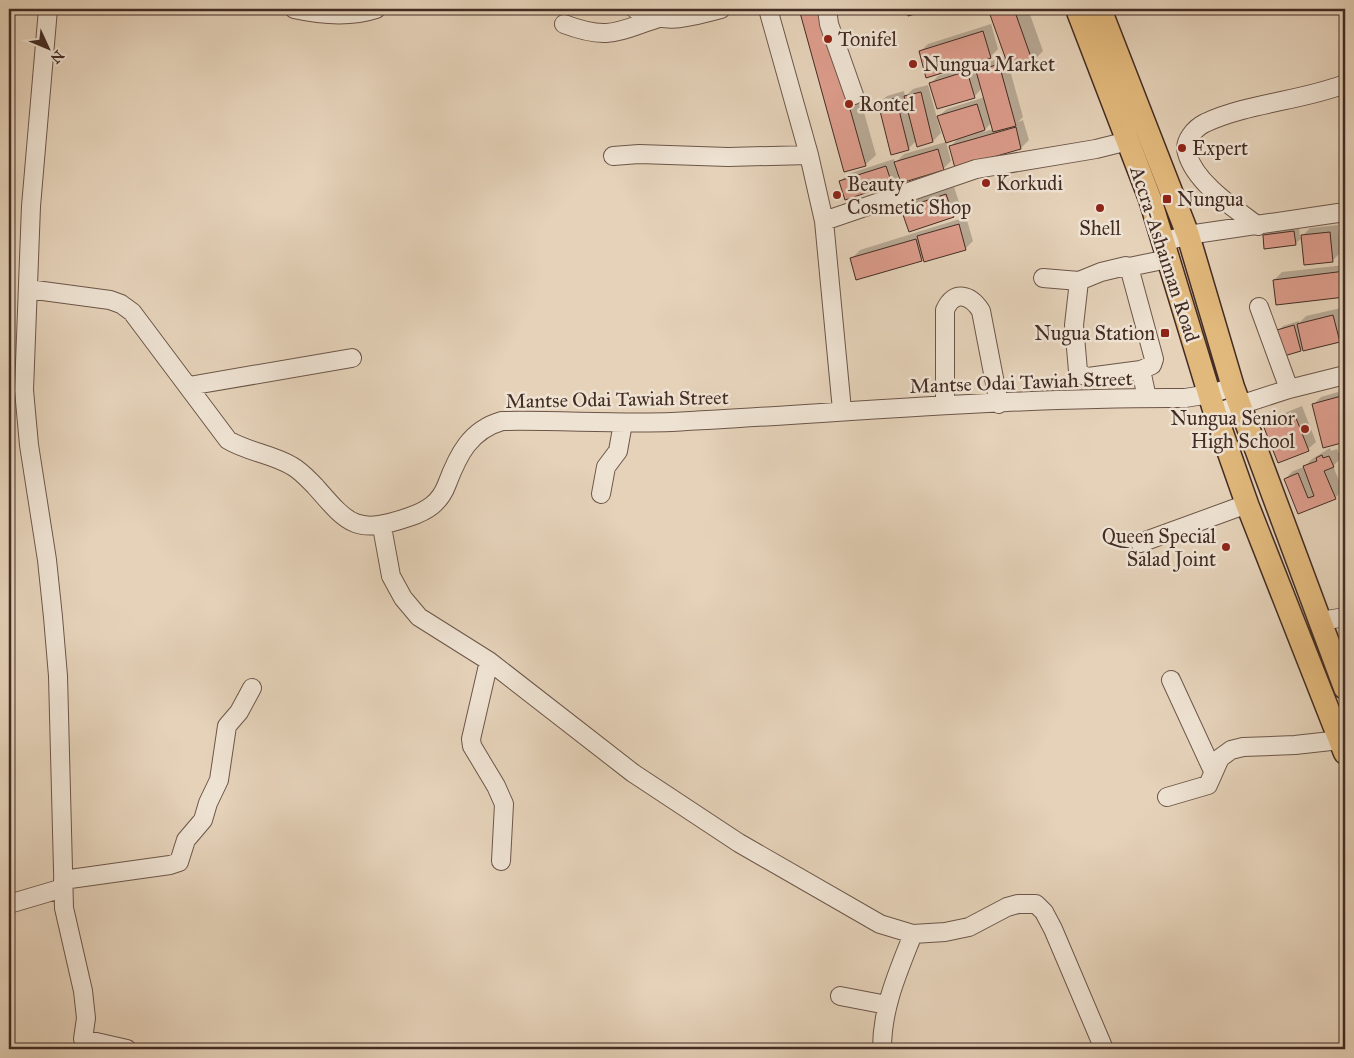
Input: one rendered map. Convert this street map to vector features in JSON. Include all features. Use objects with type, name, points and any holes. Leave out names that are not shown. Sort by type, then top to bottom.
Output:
[{"type":"main road","name":"Accra-Ashaiman Road","points":[[1077,9],[1128,141],[1166,251],[1212,404],[1247,504],[1343,746]]},
{"type":"main road","name":"Accra-Ashaiman Road","points":[[1100,9],[1188,235],[1237,396],[1345,688]]},
{"type":"street","points":[[48,9],[31,206],[25,415],[47,560],[58,676],[63,884],[66,922],[84,991],[86,1018],[80,1044],[127,1049]]},
{"type":"street","points":[[294,9],[322,14],[348,15],[376,9]]},
{"type":"street","points":[[635,9],[659,18],[674,20],[721,9]]},
{"type":"street","points":[[768,9],[809,155],[824,221],[842,410]]},
{"type":"street","points":[[827,9],[829,24],[854,95]]},
{"type":"street","points":[[564,24],[585,32],[615,34],[659,18]]},
{"type":"street","points":[[1258,226],[1218,196],[1195,170],[1186,152],[1186,142],[1204,124],[1226,116],[1325,92],[1345,84]]},
{"type":"street","points":[[824,221],[976,169],[1096,149],[1128,141]]},
{"type":"street","points":[[613,156],[639,154],[728,157],[809,155]]},
{"type":"street","points":[[1043,278],[1078,282],[1100,272],[1129,267],[1166,251],[1188,235],[1345,212]]},
{"type":"street","points":[[1078,282],[1074,325],[1080,374],[1088,377],[1141,370],[1152,365],[1154,359],[1129,267]]},
{"type":"street","name":"Mantse Odai Tawiah Street","points":[[28,290],[110,300],[122,304],[132,312],[189,386],[220,432],[228,440],[238,446],[292,466],[303,474],[341,516],[349,521],[382,527],[419,514],[433,506],[442,496],[455,462],[476,433],[488,425],[502,421],[622,423],[842,410],[1147,398],[1185,398],[1212,404],[1237,396],[1289,389],[1345,375]]},
{"type":"street","points":[[945,406],[945,310],[948,302],[958,297],[968,297],[975,301],[981,311],[999,404]]},
{"type":"street","points":[[1259,307],[1289,389]]},
{"type":"street","points":[[189,386],[352,358]]},
{"type":"street","points":[[1141,370],[1147,398]]},
{"type":"street","points":[[601,494],[606,467],[618,451],[622,423]]},
{"type":"street","points":[[1140,543],[1247,504]]},
{"type":"street","points":[[382,527],[391,576],[403,598],[419,617],[489,662],[632,773],[739,844],[880,924],[913,934],[930,934],[969,927],[1007,907],[1018,904],[1036,904],[1044,912],[1053,929],[1104,1049]]},
{"type":"street","points":[[1321,621],[1345,617]]},
{"type":"street","points":[[489,662],[471,739],[472,746],[499,791],[504,804],[501,861]]},
{"type":"street","points":[[1171,680],[1213,772]]},
{"type":"street","points":[[9,904],[63,884],[179,862],[186,840],[203,820],[208,803],[219,780],[227,726],[239,712],[252,688]]},
{"type":"street","points":[[1168,797],[1208,785],[1220,758],[1231,750],[1243,747],[1295,745],[1343,746]]},
{"type":"street","points":[[882,1049],[882,1030],[887,1005],[913,934]]},
{"type":"street","points":[[840,996],[887,1005]]},
{"type":"building","points":[[799,9],[822,9],[866,166],[844,172]]},
{"type":"building","points":[[906,9],[925,9],[925,11],[908,16]]},
{"type":"building","points":[[988,9],[1014,9],[1033,63],[1010,71]]},
{"type":"building","points":[[983,31],[991,58],[926,78],[919,51]]},
{"type":"building","points":[[999,64],[1016,126],[993,132],[976,71]]},
{"type":"building","points":[[967,71],[975,98],[937,109],[929,83]]},
{"type":"building","points":[[921,92],[933,142],[917,147],[904,96]]},
{"type":"building","points":[[896,98],[909,150],[891,155],[878,103]]},
{"type":"building","points":[[977,104],[985,130],[946,143],[937,116]]},
{"type":"building","points":[[1016,127],[1021,149],[955,168],[949,146]]},
{"type":"building","points":[[938,149],[944,170],[901,183],[894,162]]},
{"type":"building","points":[[886,166],[892,184],[845,200],[839,181]]},
{"type":"building","points":[[946,194],[954,217],[909,232],[901,209]]},
{"type":"building","points":[[959,224],[966,250],[924,262],[917,236]]},
{"type":"building","points":[[1294,231],[1296,245],[1264,249],[1263,235]]},
{"type":"building","points":[[1330,232],[1333,262],[1304,265],[1301,235]]},
{"type":"building","points":[[916,239],[922,261],[856,280],[850,258]]},
{"type":"building","points":[[1345,271],[1345,297],[1276,305],[1273,280]]},
{"type":"building","points":[[1333,315],[1340,342],[1303,351],[1297,324]]},
{"type":"building","points":[[1294,325],[1301,351],[1284,356],[1277,330]]},
{"type":"building","points":[[1345,395],[1345,442],[1323,448],[1312,404]]},
{"type":"building","points":[[1294,413],[1309,451],[1278,463],[1263,425]]},
{"type":"building","points":[[1322,455],[1323,458],[1329,456],[1334,467],[1324,471],[1336,499],[1298,514],[1284,479],[1298,473],[1308,498],[1314,496],[1303,466],[1317,461],[1316,458]]},
{"type":"place","name":"Tonifel","points":[[828,39]]},
{"type":"place","name":"Nungua Market","points":[[913,64]]},
{"type":"place","name":"Rontel","points":[[849,104]]},
{"type":"place","name":"Expert","points":[[1182,148]]},
{"type":"place","name":"Korkudi","points":[[986,183]]},
{"type":"place","name":"Beauty Cosmetic Shop","points":[[837,195]]},
{"type":"place","name":"Nungua","points":[[1167,199]]},
{"type":"place","name":"Shell","points":[[1100,208]]},
{"type":"place","name":"Nugua Station","points":[[1165,333]]},
{"type":"place","name":"Nungua Senior High School","points":[[1305,429]]},
{"type":"place","name":"Queen Special Salad Joint","points":[[1226,547]]}]
